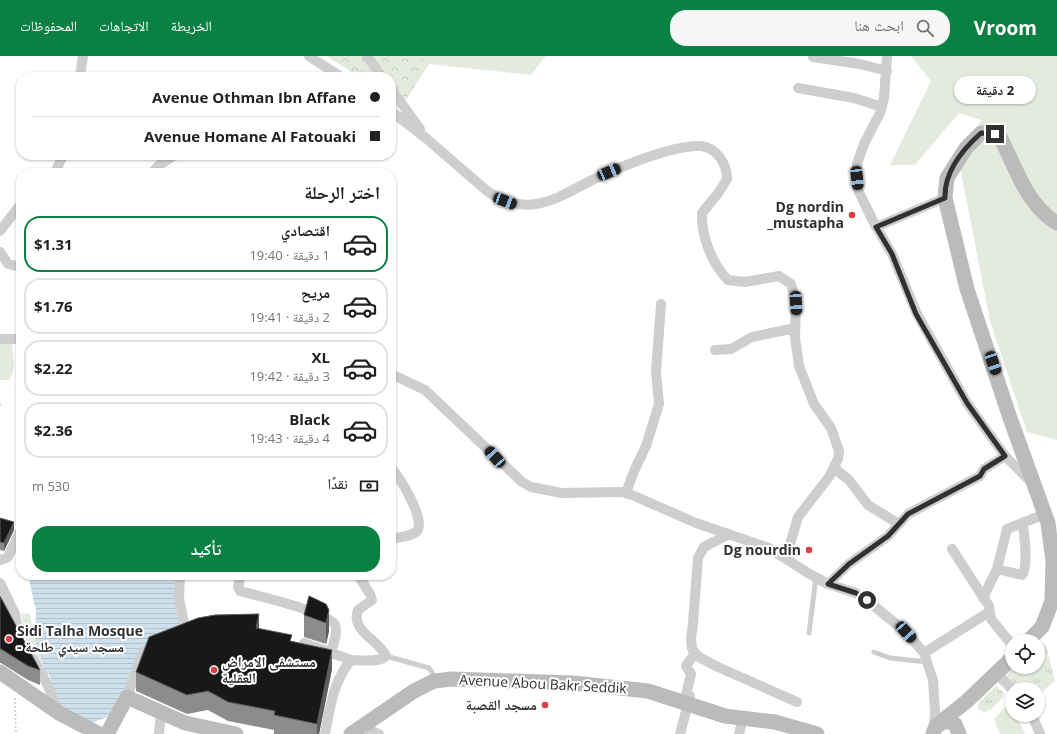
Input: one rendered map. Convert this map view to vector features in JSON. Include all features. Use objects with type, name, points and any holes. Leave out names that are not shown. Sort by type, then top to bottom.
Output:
[{"type":"street","points":[[81,72],[83,56]]},
{"type":"street","points":[[309,56],[333,72]]},
{"type":"street","points":[[367,56],[378,72]]},
{"type":"street","points":[[814,57],[860,64],[889,61],[882,107],[860,152],[857,164],[858,190],[876,227],[892,254],[916,314],[967,403],[1005,456],[1033,484]]},
{"type":"street","points":[[798,88],[854,98],[882,107]]},
{"type":"street","points":[[396,96],[427,139]]},
{"type":"street","points":[[396,115],[427,139],[487,191],[507,202],[522,204],[535,204],[549,201],[619,168],[669,151],[695,146],[711,149],[724,164],[727,179],[719,192],[702,213],[703,232],[709,248],[721,271],[728,280],[745,282],[779,276],[791,284],[796,303],[796,353],[814,404],[830,428],[837,443],[838,459],[834,468],[798,517],[786,558]]},
{"type":"street","points":[[1035,634],[1042,627],[1052,601],[1054,561],[1045,514],[1033,484],[967,289],[955,245],[945,198],[947,178],[966,148],[981,133],[995,134],[1000,137],[1028,194],[1039,209],[1057,223]]},
{"type":"street","points":[[156,168],[167,160]]},
{"type":"street","points":[[876,227],[945,198]]},
{"type":"street","points":[[0,231],[16,210]]},
{"type":"street","points":[[0,252],[8,264],[16,266]]},
{"type":"street","points":[[626,493],[634,471],[646,446],[659,404],[656,372],[661,304]]},
{"type":"street","points":[[715,350],[732,349],[752,336],[795,328]]},
{"type":"street","points":[[0,339],[16,339]]},
{"type":"street","points":[[396,376],[426,390],[522,482],[531,487],[562,493],[626,493],[642,498],[668,512],[769,548],[816,578],[828,584],[856,593],[867,600],[906,632],[926,658],[933,680],[935,728]]},
{"type":"street","points":[[828,584],[849,564],[888,536],[899,524],[902,518],[918,508],[980,476],[984,469],[1005,456]]},
{"type":"street","points":[[834,468],[849,480],[868,505],[899,524]]},
{"type":"street","points":[[396,475],[413,500],[419,526],[417,532],[396,538]]},
{"type":"street","points":[[983,598],[997,569],[1007,530],[1045,514]]},
{"type":"street","points":[[997,569],[1014,575],[1023,574],[1025,558],[1023,523]]},
{"type":"street","points":[[729,534],[704,547],[698,558],[690,644],[695,653],[718,667],[797,702]]},
{"type":"street","points":[[0,560],[8,558],[16,541]]},
{"type":"street","points":[[952,549],[989,606],[991,619],[1005,636]]},
{"type":"street","points":[[172,637],[182,633],[185,628],[179,598],[180,580]]},
{"type":"street","points":[[240,580],[238,588],[240,591],[316,612],[333,621],[336,627],[336,632],[331,652]]},
{"type":"street","points":[[304,643],[351,660],[374,660],[386,656],[362,630],[356,620],[358,610],[372,600],[361,580]]},
{"type":"street","points":[[0,583],[15,614],[19,633]]},
{"type":"street","points":[[0,600],[47,684],[59,714]]},
{"type":"street","points":[[926,658],[989,612]]},
{"type":"street","points":[[108,734],[127,697],[143,652],[160,642]]},
{"type":"street","points":[[680,734],[690,696],[686,694],[692,676],[686,666],[695,653]]},
{"type":"street","points":[[325,734],[335,685],[342,671],[351,660]]},
{"type":"street","points":[[935,728],[967,701],[1005,665]]},
{"type":"street","points":[[0,672],[59,714],[99,734]]},
{"type":"street","points":[[996,673],[1005,682]]},
{"type":"street","name":"Avenue Abou Bakr Seddik","points":[[357,731],[414,691],[434,681],[452,679],[607,686],[648,691],[688,703],[711,712],[775,722],[816,734]]},
{"type":"street","points":[[127,697],[161,714],[185,723],[236,734]]},
{"type":"street","points":[[959,733],[962,712],[967,701]]},
{"type":"street","points":[[158,734],[161,714]]},
{"type":"street","points":[[739,734],[743,718]]},
{"type":"street","points":[[935,728],[946,721],[955,724],[959,733]]},
{"type":"street","points":[[1035,722],[1040,734]]},
{"type":"street","points":[[357,731],[379,734]]},
{"type":"lane","points":[[809,633],[816,578]]},
{"type":"lane","points":[[874,652],[894,659],[926,658]]},
{"type":"lane","points":[[386,656],[429,668],[433,674],[434,681]]},
{"type":"path","points":[[16,734],[15,695],[21,688]]},
{"type":"green space","points":[[327,56],[419,56],[429,64],[402,106],[396,102],[396,72],[351,72]]},
{"type":"green space","points":[[419,56],[546,56],[531,75],[429,64]]},
{"type":"green space","points":[[911,56],[1057,56],[1057,440],[1027,432],[990,321],[960,167],[981,120],[959,113],[915,165],[890,165],[931,81]]},
{"type":"green space","points":[[12,343],[14,365],[13,373],[9,380],[0,380],[0,344]]},
{"type":"green space","points":[[21,613],[30,614],[35,641],[46,675],[42,676],[27,645]]},
{"type":"green space","points":[[1046,645],[1055,681],[1045,689],[1045,682],[1009,682],[1004,676],[1006,674],[1045,674]]},
{"type":"green space","points":[[996,686],[1004,693],[1004,697],[990,710],[984,712],[978,709],[979,702]]},
{"type":"green space","points":[[1005,707],[1005,722],[1019,722],[1025,734],[1000,734],[994,719]]},
{"type":"water","points":[[29,580],[178,580],[184,631],[125,693],[109,716],[95,722],[82,722],[62,711],[48,672],[47,678],[35,640],[36,611]]},
{"type":"building","points":[[0,518],[14,522],[4,543],[0,542]]},
{"type":"building","points":[[0,596],[40,670],[28,666],[0,649]]},
{"type":"building","points":[[309,596],[326,604],[329,610],[326,623],[304,615]]},
{"type":"building","points":[[259,614],[256,628],[292,635],[290,641],[332,650],[317,724],[274,715],[275,711],[228,702],[208,691],[187,695],[136,672],[149,637],[198,618],[215,615]]},
{"type":"place","name":"Dg nordin _mustapha","points":[[852,215]]},
{"type":"place","name":"Dg nourdin","points":[[809,550]]},
{"type":"place","name":"Sidi Talha Mosque - مسجد سيدي طلحة","points":[[9,639]]},
{"type":"place","name":"مستشفى الامراض العقلية","points":[[214,670]]},
{"type":"place","name":"مسجد القصبة","points":[[545,705]]},
{"type":"route","points":[[867,600],[856,593],[828,584],[836,574],[888,536],[898,526],[902,518],[942,495],[980,476],[984,469],[1005,456],[975,416],[916,314],[892,254],[876,227],[926,204],[945,198],[945,185],[947,178],[966,148],[981,133],[995,134]]}]
